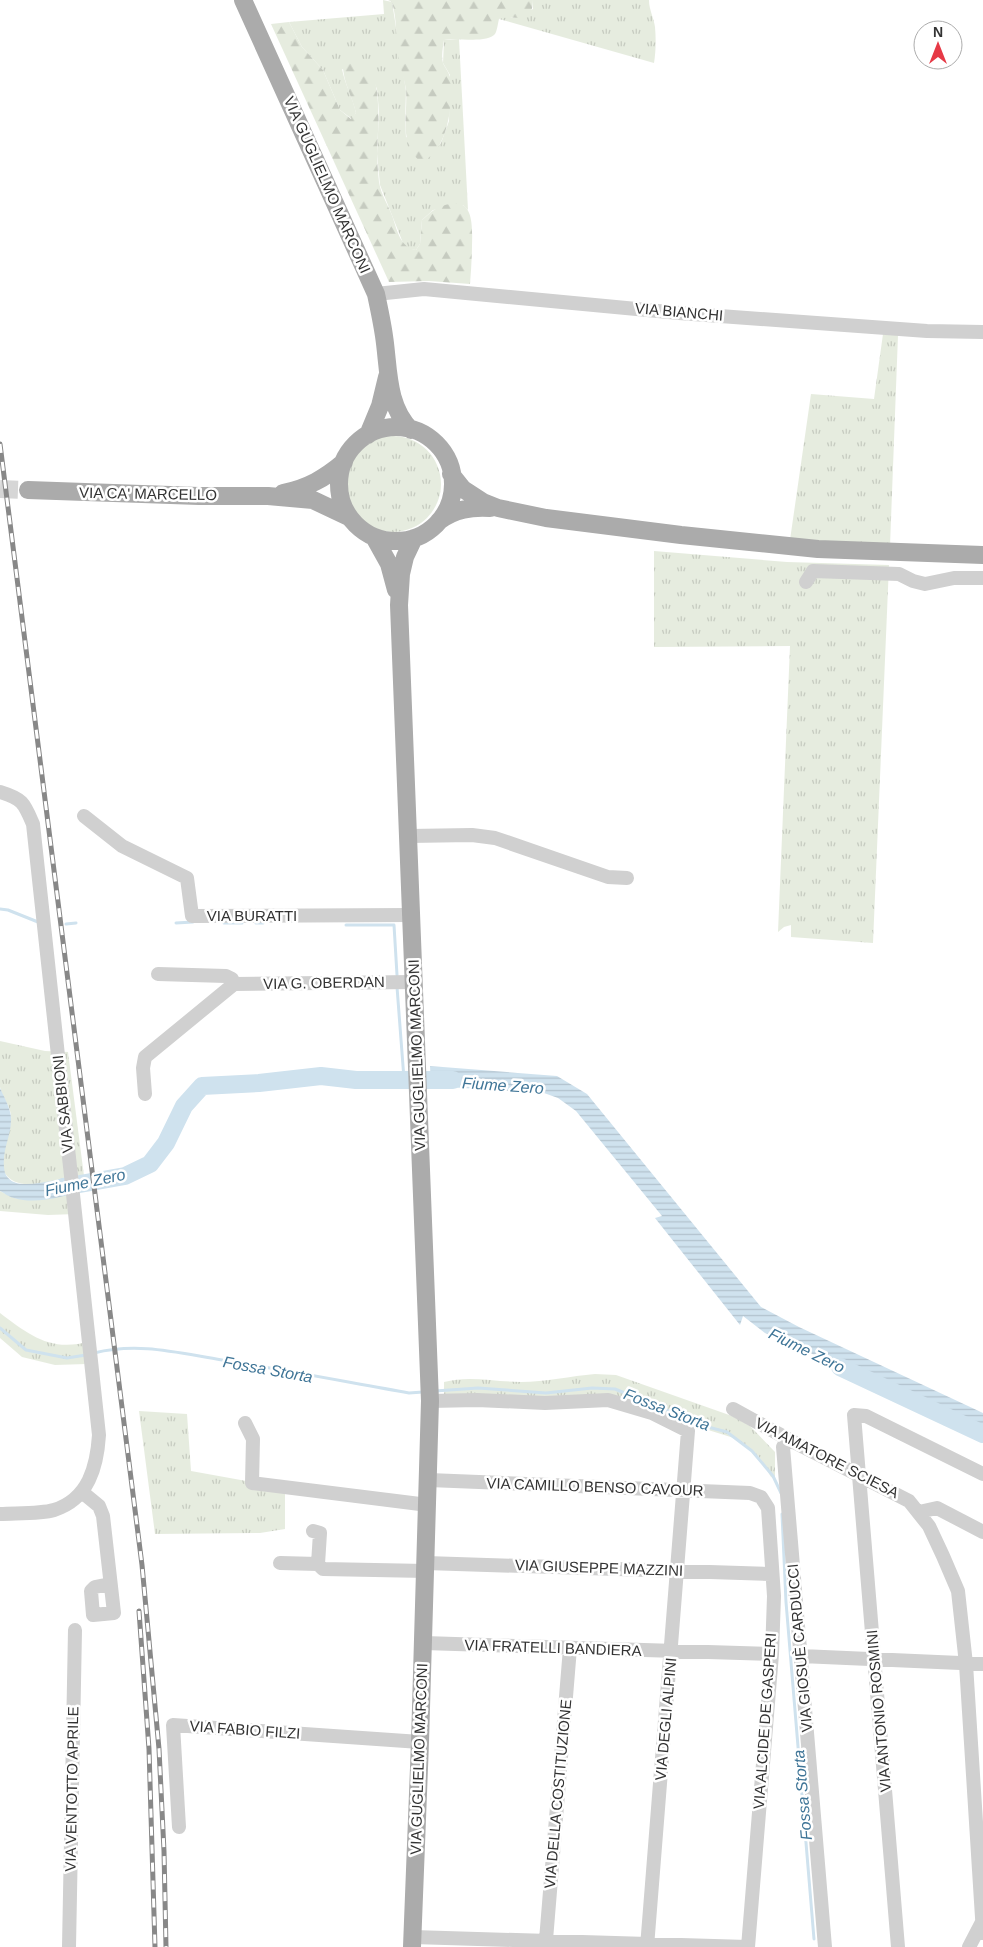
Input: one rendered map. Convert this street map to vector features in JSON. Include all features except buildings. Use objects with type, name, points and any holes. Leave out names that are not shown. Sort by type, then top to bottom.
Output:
[{"type":"main road","name":"VIA GUGLIELMO MARCONI","points":[[244,0],[376,294],[384,337],[387,377],[398,412],[404,423],[411,430]]},
{"type":"main road","name":"VIA GUGLIELMO MARCONI","points":[[368,435],[380,406],[387,377]]},
{"type":"main road","name":"VIA GUGLIELMO MARCONI","points":[[399,428],[411,430],[422,435],[437,446],[448,462],[451,474],[451,497],[446,510],[438,522],[428,530],[414,538],[392,541],[374,536],[362,530],[349,517],[340,493],[340,474],[344,462],[354,446],[368,435],[386,429],[399,428]]},
{"type":"main road","points":[[268,496],[310,486],[344,462]]},
{"type":"main road","points":[[451,474],[468,493],[482,502],[498,508],[546,518],[681,536],[818,549],[983,555]]},
{"type":"main road","name":"VIA CA' MARCELLO","points":[[28,490],[199,496],[268,496]]},
{"type":"main road","points":[[268,496],[313,500],[349,517]]},
{"type":"main road","points":[[438,522],[447,515],[465,509],[498,508]]},
{"type":"main road","name":"VIA GUGLIELMO MARCONI","points":[[374,536],[389,564],[399,605]]},
{"type":"main road","name":"VIA GUGLIELMO MARCONI","points":[[413,1942],[424,1643],[430,1393],[399,605],[401,574],[405,557],[414,538]]},
{"type":"street","name":"VIA BIANCHI","points":[[376,294],[424,289],[679,313],[927,331],[983,332]]},
{"type":"street","points":[[806,582],[812,571],[899,574],[913,581],[925,584],[954,578],[983,578]]},
{"type":"street","name":"VIA SABBIONI","points":[[0,792],[17,797],[26,808],[33,824],[100,1435],[97,1461],[82,1492]]},
{"type":"street","name":"VIA BURATTI","points":[[84,816],[122,846],[187,878],[192,916],[411,914]]},
{"type":"street","points":[[409,836],[472,835],[495,838],[608,878],[627,878]]},
{"type":"street","name":"VIA G. OBERDAN","points":[[158,974],[226,976],[234,984],[414,982]]},
{"type":"street","points":[[145,1094],[143,1068],[145,1057],[234,984]]},
{"type":"street","name":"VIA DEGLI ALPINI","points":[[430,1393],[477,1400],[545,1403],[608,1400],[652,1413],[688,1431],[647,1945]]},
{"type":"street","name":"VIA AMATORE SCIESA","points":[[733,1409],[909,1501],[919,1512],[932,1534],[958,1591],[966,1664],[983,1927],[969,1947]]},
{"type":"street","name":"VIA ANTONIO ROSMINI","points":[[898,1947],[854,1415],[866,1416],[983,1474]]},
{"type":"street","points":[[245,1423],[253,1439],[252,1483],[428,1505]]},
{"type":"street","name":"VIA GIOSUÈ CARDUCCI","points":[[788,1439],[783,1448],[825,1947]]},
{"type":"street","name":"VIA CAMILLO BENSO CAVOUR","points":[[429,1480],[683,1490],[750,1494],[761,1497]]},
{"type":"street","points":[[0,1514],[54,1510],[76,1498],[82,1492],[99,1506],[103,1516],[110,1584]]},
{"type":"street","name":"VIA ALCIDE DE GASPERI","points":[[747,1947],[772,1654],[774,1596],[768,1508],[761,1497]]},
{"type":"street","points":[[919,1512],[937,1508],[983,1532]]},
{"type":"street","points":[[313,1532],[320,1533],[318,1564],[323,1570],[426,1567]]},
{"type":"street","points":[[280,1563],[318,1564]]},
{"type":"street","name":"VIA GIUSEPPE MAZZINI","points":[[426,1567],[772,1574]]},
{"type":"street","name":"VIA VENTOTTO APRILE","points":[[69,1947],[75,1630]]},
{"type":"street","name":"VIA FRATELLI BANDIERA","points":[[424,1643],[772,1654]]},
{"type":"street","name":"VIA DELLA COSTITUZIONE","points":[[546,1940],[570,1648]]},
{"type":"street","points":[[801,1656],[983,1664]]},
{"type":"street","name":"VIA FABIO FILZI","points":[[179,1827],[173,1724],[420,1742]]},
{"type":"street","points":[[413,1942],[546,1940],[747,1947]]},
{"type":"green space","points":[[383,0],[392,2],[406,91],[406,137],[436,148],[441,143],[449,121],[450,75],[443,63],[444,40],[459,39],[468,210],[463,205],[433,210],[422,220],[420,244],[416,250],[408,249],[403,243],[380,185],[377,154],[379,112],[377,89],[374,82],[342,69],[356,113],[352,119],[340,110],[323,70],[302,47],[289,22],[384,14]]},
{"type":"green space","points":[[388,0],[533,0],[530,14],[522,18],[499,19],[496,33],[491,37],[479,40],[444,40],[442,60],[449,75],[451,87],[450,112],[443,138],[437,149],[420,162],[413,153],[406,136],[406,89],[398,55],[394,8],[392,2]]},
{"type":"green space","points":[[533,0],[649,0],[655,27],[654,63],[499,19],[506,16],[514,18],[533,9]]},
{"type":"green space","points":[[289,22],[302,47],[323,70],[340,110],[351,119],[356,113],[346,82],[343,62],[357,59],[367,65],[373,76],[377,91],[377,163],[379,182],[398,233],[407,246],[416,250],[420,244],[422,220],[434,210],[446,205],[456,203],[463,205],[470,216],[472,225],[470,284],[429,281],[389,282],[271,24]]},
{"type":"green space","points":[[883,334],[898,335],[890,546],[790,540],[811,394],[874,399]]},
{"type":"green space","points":[[393,436],[411,440],[427,450],[437,466],[441,484],[437,502],[427,518],[411,528],[393,532],[375,528],[359,518],[349,502],[345,484],[349,466],[359,450],[375,440]]},
{"type":"green space","points":[[654,551],[787,562],[889,565],[873,943],[791,937],[791,925],[784,927],[778,932],[790,646],[654,647]]},
{"type":"green space","points":[[0,1041],[45,1051],[68,1052],[84,1176],[40,1184],[29,1184],[18,1183],[3,1170],[1,1152],[11,1115],[0,1087]]},
{"type":"green space","points":[[0,1191],[14,1198],[33,1200],[73,1193],[76,1214],[48,1215],[0,1211]]},
{"type":"green space","points":[[0,1313],[31,1335],[42,1340],[64,1345],[90,1341],[86,1364],[55,1365],[22,1357],[0,1338]]},
{"type":"green space","points":[[595,1374],[616,1375],[732,1416],[750,1426],[775,1452],[775,1479],[771,1477],[759,1457],[737,1439],[689,1424],[638,1399],[609,1395],[444,1398],[444,1382],[453,1380],[473,1379],[530,1382]]},
{"type":"green space","points":[[139,1411],[187,1414],[191,1471],[285,1488],[285,1529],[260,1533],[155,1534]]},
{"type":"water","points":[[430,1066],[557,1076],[587,1094],[761,1307],[799,1327],[983,1413],[983,1433],[923,1403],[765,1333],[743,1316],[740,1325],[655,1218],[662,1216],[576,1111],[558,1098],[544,1093],[431,1086]]},
{"type":"water","points":[[0,1088],[11,1117],[4,1158],[5,1173],[8,1178],[17,1183],[31,1184],[84,1176],[86,1190],[50,1199],[32,1201],[12,1197],[0,1191]]},
{"type":"waterway","points":[[0,909],[8,910],[38,922]]},
{"type":"waterway","points":[[176,923],[193,922]]},
{"type":"waterway","points":[[66,924],[76,923]]},
{"type":"waterway","points":[[224,923],[242,923]]},
{"type":"waterway","points":[[256,923],[263,923]]},
{"type":"waterway","points":[[346,925],[394,925],[397,975]]},
{"type":"waterway","points":[[397,987],[404,1079]]},
{"type":"waterway","name":"Fiume Zero","points":[[63,1187],[125,1176],[150,1164],[166,1143],[184,1106],[202,1086],[259,1083],[321,1076],[356,1080],[453,1080]]},
{"type":"waterway","name":"Fossa Storta","points":[[0,1328],[26,1350],[67,1358],[86,1355]]},
{"type":"waterway","name":"Fossa Storta","points":[[94,1353],[127,1348],[158,1350],[409,1393],[423,1392]]},
{"type":"waterway","name":"Fiume Zero","points":[[840,1367],[983,1434]]},
{"type":"waterway","name":"Fossa Storta","points":[[435,1391],[478,1388],[546,1393],[592,1388],[615,1389],[708,1427],[727,1432],[752,1451],[773,1476],[781,1493]]},
{"type":"waterway","name":"Fossa Storta","points":[[782,1514],[786,1602],[814,1939]]},
{"type":"tunnel","points":[[0,489],[28,490]]},
{"type":"railway","points":[[0,444],[142,1565],[159,1749],[166,1947]]},
{"type":"railway","points":[[139,1611],[149,1749],[155,1947]]}]
